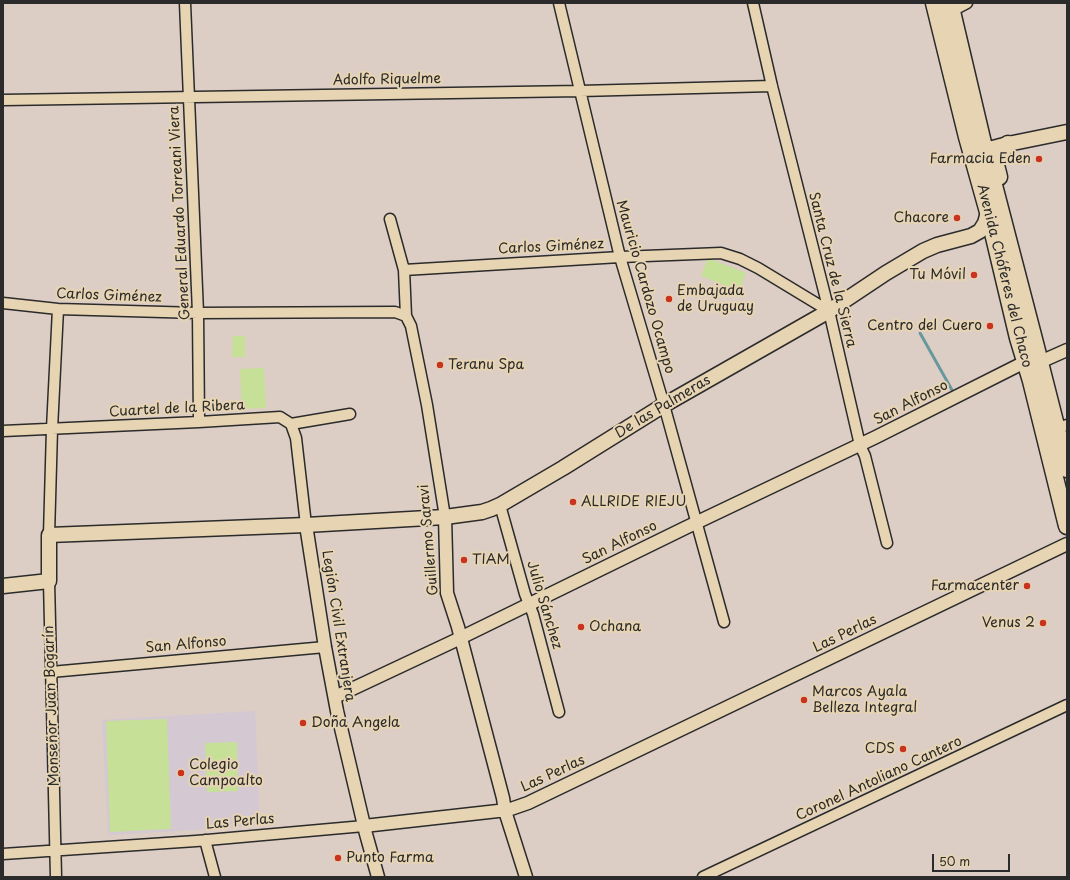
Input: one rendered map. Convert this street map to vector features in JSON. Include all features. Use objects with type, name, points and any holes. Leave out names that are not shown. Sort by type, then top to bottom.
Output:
[{"type":"main road","name":"Avenida Chóferes del Chaco","points":[[934,3],[967,137],[983,154],[988,212],[1033,362],[1062,426],[1067,469]]},
{"type":"main road","name":"Avenida Chóferes del Chaco","points":[[951,7],[983,154],[1006,233],[1067,526]]},
{"type":"main road","points":[[983,154],[1008,144],[1067,132]]},
{"type":"main road","points":[[1006,233],[1009,221],[996,165],[1001,151],[1008,144]]},
{"type":"main road","name":"De las Palmeras","points":[[306,525],[445,517],[482,512],[500,505],[563,468],[664,404],[829,311],[886,273],[924,251],[938,245],[971,236],[980,231],[985,223],[988,212]]},
{"type":"main road","points":[[49,536],[306,525]]},
{"type":"main road","name":"Monseñor Juan Bogarín","points":[[49,536],[49,581]]},
{"type":"main road","points":[[3,586],[49,581]]},
{"type":"street","name":"General Eduardo Torreani Viera","points":[[185,3],[198,313],[199,422]]},
{"type":"street","name":"Mauricio Cardozo Ocampo","points":[[558,3],[620,257],[664,404],[724,622]]},
{"type":"street","name":"Santa Cruz de la Sierra","points":[[753,3],[772,86],[829,311],[860,445],[865,456],[887,544]]},
{"type":"street","points":[[938,19],[951,7],[968,3]]},
{"type":"street","name":"Adolfo Riquelme","points":[[3,100],[580,91],[772,86]]},
{"type":"street","name":"Guillermo Saravi","points":[[390,219],[404,270],[406,316],[411,326],[427,405],[445,517],[447,592],[461,637],[503,798],[505,812],[526,877]]},
{"type":"street","name":"Carlos Giménez","points":[[404,270],[620,257],[721,253],[740,259],[758,268],[829,311]]},
{"type":"street","name":"Carlos Giménez","points":[[3,303],[58,309],[198,313],[395,312],[406,316]]},
{"type":"street","name":"Monseñor Juan Bogarín","points":[[49,536],[52,429],[58,309]]},
{"type":"street","name":"San Alfonso","points":[[334,697],[1033,362],[1067,350]]},
{"type":"street","name":"Cuartel de la Ribera","points":[[3,432],[280,417],[291,424],[350,414]]},
{"type":"street","name":"Legión Civil Extranjera","points":[[291,424],[296,438],[306,525],[334,697],[364,826],[378,877]]},
{"type":"street","name":"Julio Sánchez","points":[[500,505],[530,604],[559,712]]},
{"type":"street","name":"Las Perlas","points":[[3,854],[205,840],[364,826],[498,811],[505,812],[1067,544]]},
{"type":"street","name":"Monseñor Juan Bogarín","points":[[49,581],[56,877]]},
{"type":"street","name":"San Alfonso","points":[[51,672],[325,647]]},
{"type":"street","name":"Coronel Antoliano Cantero","points":[[703,877],[1067,706]]},
{"type":"street","points":[[205,840],[215,877]]},
{"type":"shaded area","name":"Colegio Campoalto","points":[[255,711],[260,826],[108,835],[102,720]]},
{"type":"green space","points":[[708,258],[746,273],[739,291],[701,276]]},
{"type":"green space","points":[[233,336],[245,336],[245,357],[232,357]]},
{"type":"green space","points":[[264,368],[266,408],[242,409],[240,369]]},
{"type":"green space","points":[[167,719],[171,829],[110,832],[106,721]]},
{"type":"green space","points":[[237,742],[238,791],[207,792],[205,743]]},
{"type":"waterway","points":[[920,333],[952,390]]},
{"type":"place","name":"Farmacia Eden","points":[[1039,159]]},
{"type":"place","name":"Chacore","points":[[957,218]]},
{"type":"place","name":"Tu Móvil","points":[[974,275]]},
{"type":"place","name":"Embajada de Uruguay","points":[[669,299]]},
{"type":"place","name":"Centro del Cuero","points":[[990,326]]},
{"type":"place","name":"Teranu Spa","points":[[440,365]]},
{"type":"place","name":"ALLRIDE RIEJU","points":[[573,502]]},
{"type":"place","name":"TIAM","points":[[464,560]]},
{"type":"place","name":"Farmacenter","points":[[1027,586]]},
{"type":"place","name":"Venus 2","points":[[1043,623]]},
{"type":"place","name":"Ochana","points":[[581,627]]},
{"type":"place","name":"Marcos Ayala Belleza Integral","points":[[804,700]]},
{"type":"place","name":"Doña Angela","points":[[303,723]]},
{"type":"place","name":"CDS","points":[[903,749]]},
{"type":"place","name":"Colegio Campoalto","points":[[181,773]]},
{"type":"place","name":"Punto Farma","points":[[338,858]]}]
